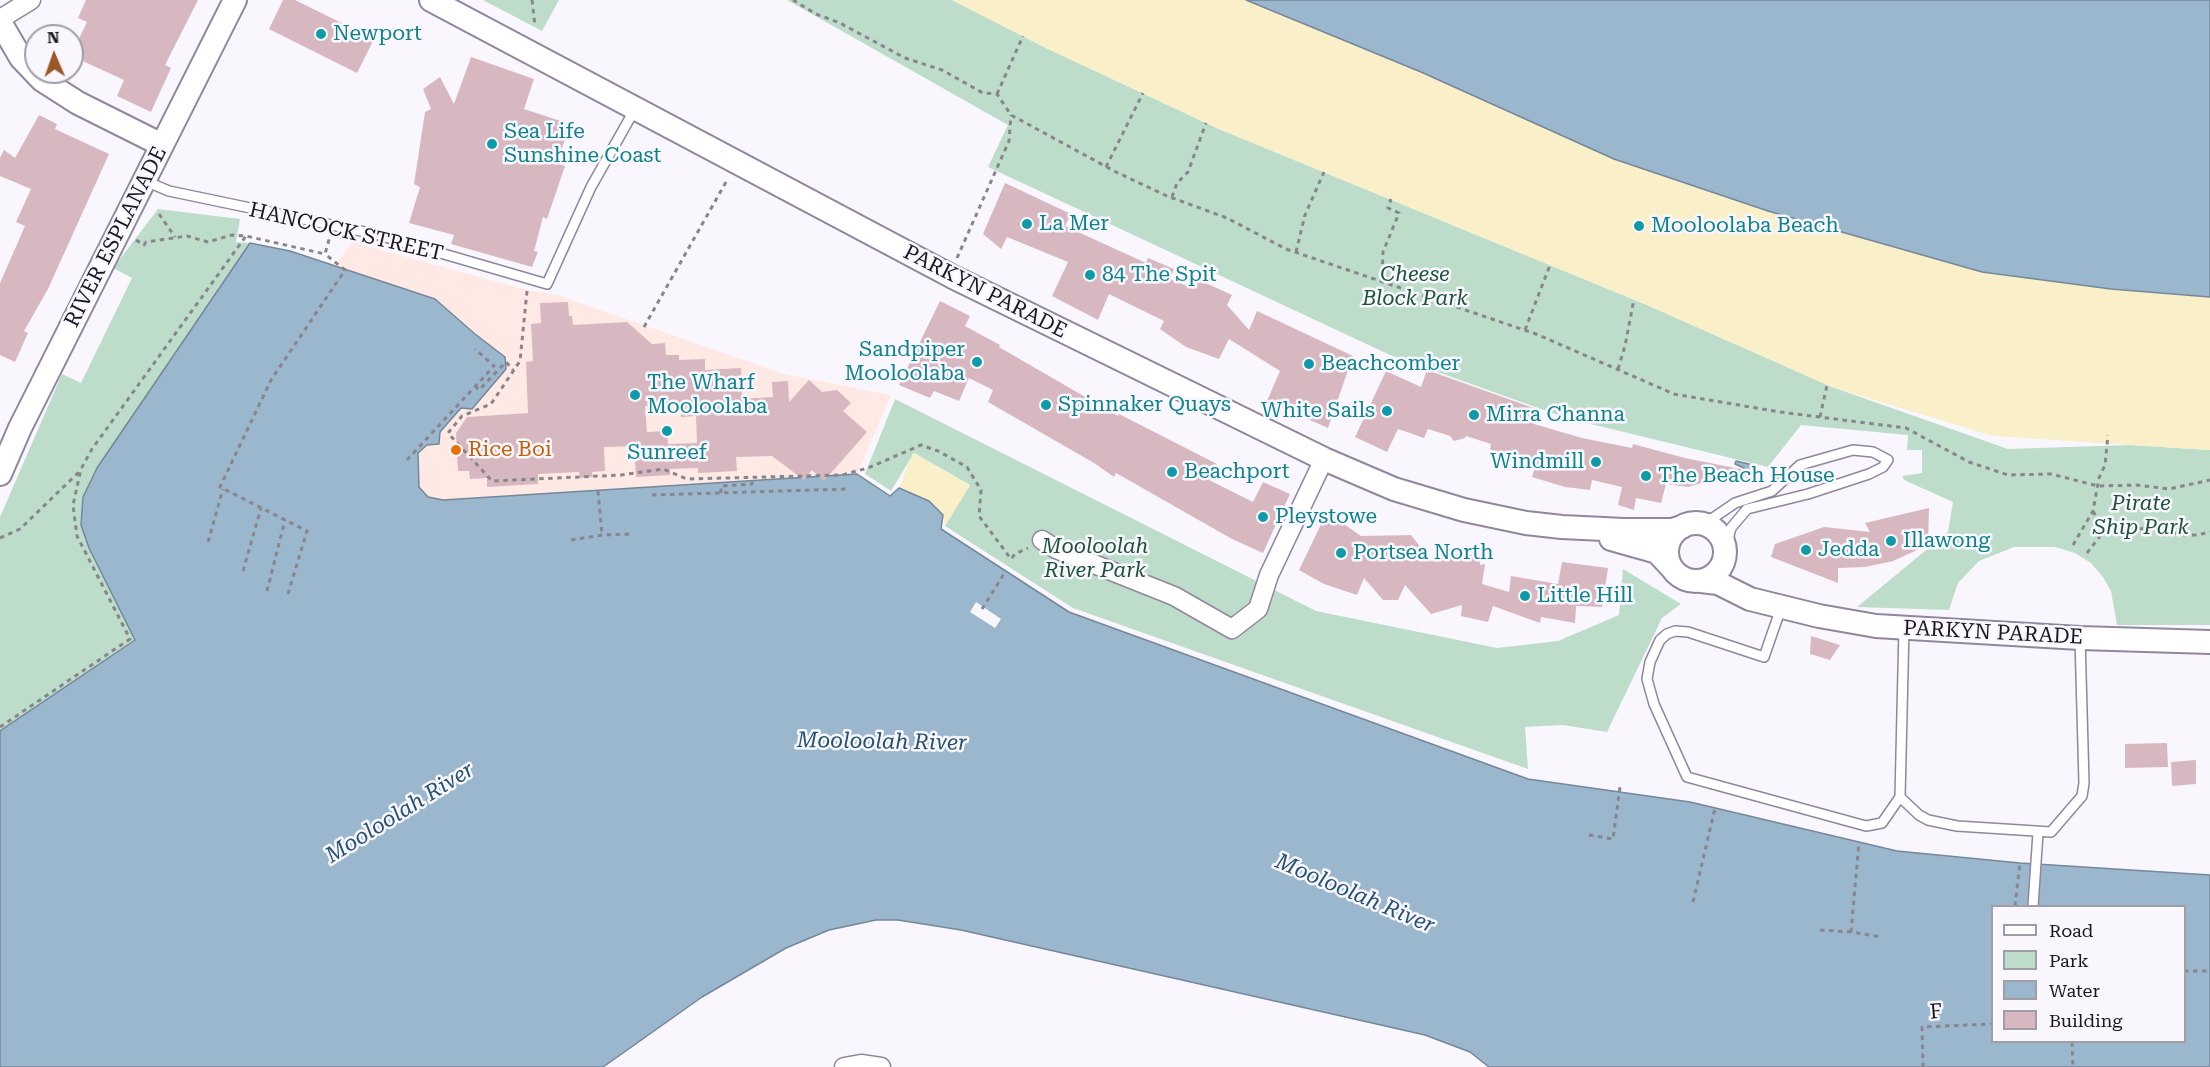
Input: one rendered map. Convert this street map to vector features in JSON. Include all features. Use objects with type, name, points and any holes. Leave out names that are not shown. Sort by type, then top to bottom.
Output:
[{"type":"street","points":[[31,0],[0,20],[21,58],[42,80],[78,103],[162,145]]},
{"type":"street","name":"RIVER ESPLANADE","points":[[0,474],[20,428],[234,0]]},
{"type":"street","name":"PARKYN PARADE","points":[[431,0],[953,277],[1324,459],[1394,489],[1464,510],[1526,523],[1562,527],[1667,530],[1688,525]]},
{"type":"street","points":[[1042,540],[1056,549],[1174,596],[1232,629],[1257,609],[1269,575],[1324,459]]},
{"type":"street","points":[[1688,525],[1708,526],[1722,539],[1725,553],[1718,572],[1701,581],[1682,578],[1670,566],[1667,553],[1668,544],[1672,536],[1688,525]]},
{"type":"street","name":"PARKYN PARADE","points":[[1562,527],[1648,548],[1660,554],[1670,566]]},
{"type":"street","name":"PARKYN PARADE","points":[[1725,553],[1730,570],[1741,582],[1780,605]]},
{"type":"street","name":"PARKYN PARADE","points":[[1701,581],[1718,583],[1745,597],[1846,622],[1904,628],[2080,638],[2210,642]]},
{"type":"street","points":[[844,1067],[861,1064],[881,1067]]},
{"type":"lane","name":"HANCOCK STREET","points":[[144,180],[165,190],[375,234],[547,284],[591,187],[635,109]]},
{"type":"lane","points":[[1688,525],[1713,518],[1737,502],[1772,491],[1794,469],[1803,464],[1854,450],[1873,452],[1888,460],[1883,467],[1869,474],[1808,494],[1747,509],[1731,528],[1725,553]]},
{"type":"lane","points":[[1780,605],[1764,657],[1688,632],[1675,631],[1660,640],[1650,662],[1647,679],[1654,704],[1687,777],[1866,826],[1882,823],[1900,797],[1904,628]]},
{"type":"lane","points":[[1900,797],[1919,815],[1928,820],[1957,826],[2038,833],[2051,832],[2082,796],[2083,790],[2080,638]]},
{"type":"lane","points":[[2033,905],[2038,833]]},
{"type":"path","points":[[532,0],[535,26]]},
{"type":"path","points":[[793,0],[816,14],[840,23],[905,58],[942,70],[983,93],[997,94]]},
{"type":"path","points":[[997,94],[1023,36]]},
{"type":"path","points":[[1106,167],[1143,93]]},
{"type":"path","points":[[997,94],[1011,115],[1106,167],[1171,197],[1227,218],[1296,252],[1525,330],[1674,394],[1906,429],[1955,456],[2000,473],[2051,474],[2098,486],[2137,485],[2169,489],[2210,480]]},
{"type":"path","points":[[953,277],[958,256],[1010,141],[1011,115]]},
{"type":"path","points":[[1171,197],[1177,183],[1188,171],[1206,123]]},
{"type":"path","points":[[1296,252],[1305,215],[1324,172]]},
{"type":"path","points":[[644,327],[726,182]]},
{"type":"path","points":[[1382,282],[1383,252],[1399,213],[1388,208],[1391,199]]},
{"type":"path","points":[[159,214],[175,237]]},
{"type":"path","points":[[325,254],[333,226]]},
{"type":"path","points":[[118,232],[144,245],[146,242],[175,237],[187,236],[208,242],[232,235],[246,236],[325,254],[345,270],[271,380],[220,487],[307,531],[288,594]]},
{"type":"path","points":[[0,727],[130,639],[77,536],[73,505],[81,470],[92,449],[246,236]]},
{"type":"path","points":[[1525,330],[1550,265]]},
{"type":"path","points":[[527,290],[520,361],[491,404],[462,416],[448,432],[492,481],[621,475],[663,469],[687,479],[842,475],[868,468],[921,445],[938,451],[967,467],[981,490],[979,516],[1011,560],[1016,554],[1042,540]]},
{"type":"path","points":[[1618,369],[1634,299]]},
{"type":"path","points":[[407,460],[494,366],[475,349]]},
{"type":"path","points":[[475,386],[479,390],[506,362],[513,370]]},
{"type":"path","points":[[1820,417],[1827,385]]},
{"type":"path","points":[[2073,545],[2093,511],[2099,478],[2105,465],[2108,435]]},
{"type":"path","points":[[0,538],[20,529],[81,470]]},
{"type":"path","points":[[721,493],[720,486],[752,484],[752,481]]},
{"type":"path","points":[[208,542],[223,489]]},
{"type":"path","points":[[651,495],[846,489]]},
{"type":"path","points":[[598,491],[602,535]]},
{"type":"path","points":[[243,571],[261,508]]},
{"type":"path","points":[[2093,511],[2104,531]]},
{"type":"path","points":[[267,591],[285,520]]},
{"type":"path","points":[[2086,553],[2104,531],[2127,527],[2197,535],[2210,531]]},
{"type":"path","points":[[571,540],[602,535],[633,534]]},
{"type":"path","points":[[982,609],[1004,574]]},
{"type":"path","points":[[1589,836],[1613,839],[1620,787]]},
{"type":"path","points":[[1693,902],[1715,808]]},
{"type":"path","points":[[1851,932],[1859,842]]},
{"type":"path","points":[[2015,905],[2020,863]]},
{"type":"path","points":[[1820,930],[1881,937]]},
{"type":"path","points":[[2186,971],[2210,971]]},
{"type":"path","name":"F","points":[[1923,1067],[1922,1026],[1991,1024]]},
{"type":"path","points":[[2072,1043],[2073,1067]]},
{"type":"shaded area","name":"The Wharf Mooloolaba","points":[[352,242],[527,290],[560,296],[784,374],[891,395],[857,474],[443,500],[428,497],[419,487],[418,453],[505,357],[475,334],[334,267]]},
{"type":"green space","points":[[483,0],[559,0],[542,31]]},
{"type":"green space","name":"Cheese Block Park","points":[[787,0],[952,0],[1046,48],[1219,129],[1647,305],[1832,387],[2008,449],[2130,445],[2210,450],[2210,625],[2117,625],[2111,591],[2103,577],[2091,563],[2075,553],[2055,547],[2014,547],[1979,561],[1958,583],[1949,610],[1857,607],[1948,532],[1953,502],[1904,480],[1902,476],[1922,473],[1922,450],[1907,450],[1908,435],[1801,425],[1768,467],[1566,418],[1390,355],[988,167],[1008,125]]},
{"type":"green space","points":[[158,209],[240,219],[236,242],[250,243],[97,468],[83,497],[89,548],[135,640],[0,731],[0,517],[62,374],[81,383],[132,278],[113,268]]},
{"type":"green space","name":"Mooloolah River Park","points":[[895,399],[1316,611],[1497,648],[1558,641],[1619,615],[1623,569],[1681,604],[1662,618],[1607,732],[1563,725],[1525,727],[1528,769],[1073,608],[945,526],[970,485],[914,453],[891,491],[865,474]]},
{"type":"sand","name":"Mooloolaba Beach","points":[[952,0],[1246,0],[1421,72],[1614,159],[1768,211],[1876,241],[2111,289],[2210,297],[2210,450],[1993,436],[1832,387],[1647,305],[1219,129],[1046,48]]},
{"type":"sand","points":[[913,453],[970,485],[945,526],[943,515],[899,488]]},
{"type":"water","points":[[1246,0],[2210,0],[2210,297],[2111,289],[1982,272],[1768,211],[1614,159],[1421,72]]},
{"type":"water","name":"Mooloolah River","points":[[250,243],[290,251],[435,299],[505,357],[506,369],[472,409],[461,408],[440,432],[439,444],[427,445],[418,453],[419,487],[428,497],[443,500],[857,474],[890,496],[899,488],[929,501],[943,515],[941,529],[1069,612],[1528,779],[1690,802],[1897,851],[2020,863],[2210,875],[2210,1067],[1489,1067],[1470,1052],[1425,1035],[961,930],[898,920],[876,920],[829,930],[786,948],[702,997],[603,1067],[0,1067],[0,731],[135,640],[89,548],[81,525],[83,497],[97,468]]},
{"type":"water","points":[[1736,461],[1753,465],[1755,475],[1753,478],[1748,480],[1744,468],[1735,464]]},
{"type":"pier","points":[[976,602],[1001,619],[995,628],[970,612]]},
{"type":"building","points":[[86,0],[198,0],[165,65],[171,68],[151,112],[117,96],[124,80],[84,62],[84,28],[87,22],[78,18]]},
{"type":"building","name":"Newport","points":[[283,0],[295,0],[374,39],[357,73],[269,29]]},
{"type":"building","name":"Sea Life Sunshine Coast","points":[[471,57],[534,79],[524,109],[570,124],[557,163],[565,166],[547,219],[543,217],[534,251],[538,252],[532,267],[451,244],[454,235],[409,223],[420,187],[414,184],[425,112],[431,109],[423,89],[440,77],[454,104]]},
{"type":"building","points":[[39,115],[57,124],[55,129],[109,154],[48,289],[24,331],[28,333],[15,362],[0,355],[0,283],[25,226],[16,222],[31,189],[0,176],[0,158],[4,150],[15,158]]},
{"type":"building","points":[[1005,183],[1071,214],[1065,226],[1146,263],[1148,258],[1174,269],[1170,279],[1194,289],[1199,280],[1232,295],[1227,305],[1249,330],[1257,311],[1353,356],[1328,428],[1267,401],[1280,371],[1229,339],[1219,359],[1186,347],[1160,329],[1164,321],[1109,294],[1098,320],[1052,296],[1068,262],[1007,237],[1001,249],[983,234]]},
{"type":"building","points":[[940,301],[970,316],[965,326],[1000,345],[999,347],[1118,416],[1119,414],[1217,464],[1209,480],[1253,502],[1263,482],[1290,494],[1263,553],[1232,539],[1116,473],[1114,477],[1094,463],[988,402],[993,390],[969,378],[959,401],[934,391],[930,398],[899,385]]},
{"type":"building","name":"The Wharf Mooloolaba","points":[[568,302],[569,316],[572,316],[573,325],[627,322],[652,344],[665,343],[666,355],[679,355],[679,360],[705,359],[705,370],[741,368],[742,399],[773,397],[772,382],[788,381],[789,402],[809,380],[822,392],[837,390],[851,403],[843,411],[867,432],[824,481],[812,470],[804,480],[772,456],[736,457],[737,471],[698,473],[698,468],[670,469],[670,475],[636,477],[634,446],[604,447],[605,471],[592,472],[593,477],[580,478],[579,472],[538,474],[538,484],[487,487],[487,478],[470,479],[469,471],[458,471],[456,433],[467,417],[528,413],[526,362],[533,361],[531,324],[541,323],[540,303]],"holes":[[[680,404],[681,417],[696,416],[697,443],[668,444],[667,431],[647,432],[645,406]]]},
{"type":"building","points":[[1427,370],[1539,410],[1534,424],[1582,438],[1632,448],[1633,444],[1685,458],[1745,470],[1688,487],[1666,484],[1661,503],[1636,498],[1634,510],[1618,505],[1622,487],[1592,480],[1590,490],[1565,487],[1532,477],[1535,467],[1508,460],[1490,449],[1491,444],[1466,436],[1454,441],[1450,436],[1428,429],[1424,438],[1398,429],[1387,452],[1355,437],[1386,371],[1421,387]]},
{"type":"building","points":[[1929,508],[1928,545],[1893,561],[1865,567],[1838,568],[1838,583],[1771,557],[1775,544],[1824,527],[1870,532],[1865,523]]},
{"type":"building","points":[[1327,512],[1361,536],[1411,535],[1432,562],[1439,546],[1458,555],[1481,555],[1480,565],[1485,564],[1482,584],[1509,592],[1511,576],[1558,584],[1562,562],[1608,568],[1602,607],[1576,606],[1575,623],[1541,617],[1540,623],[1493,606],[1488,622],[1461,616],[1462,605],[1431,614],[1405,585],[1398,600],[1383,600],[1364,578],[1357,595],[1324,584],[1299,570]]},
{"type":"building","points":[[1811,636],[1840,645],[1830,660],[1810,654]]},
{"type":"building","points":[[2167,743],[2168,767],[2125,768],[2125,744]]},
{"type":"building","points":[[2196,760],[2196,784],[2172,786],[2171,762]]},
{"type":"place","name":"Newport","points":[[321,34]]},
{"type":"place","name":"Sea Life Sunshine Coast","points":[[492,144]]},
{"type":"place","name":"La Mer","points":[[1027,224]]},
{"type":"place","name":"Mooloolaba Beach","points":[[1639,226]]},
{"type":"place","name":"84 The Spit","points":[[1090,275]]},
{"type":"place","name":"Sandpiper Mooloolaba","points":[[977,362]]},
{"type":"place","name":"Beachcomber","points":[[1309,364]]},
{"type":"place","name":"The Wharf Mooloolaba","points":[[635,395]]},
{"type":"place","name":"Spinnaker Quays","points":[[1046,405]]},
{"type":"place","name":"White Sails","points":[[1387,411]]},
{"type":"place","name":"Mirra Channa","points":[[1474,415]]},
{"type":"place","name":"Sunreef","points":[[667,431]]},
{"type":"place","name":"Rice Boi","points":[[456,450]]},
{"type":"place","name":"Windmill","points":[[1596,462]]},
{"type":"place","name":"Beachport","points":[[1172,472]]},
{"type":"place","name":"The Beach House","points":[[1646,476]]},
{"type":"place","name":"Pleystowe","points":[[1263,517]]},
{"type":"place","name":"Illawong","points":[[1891,541]]},
{"type":"place","name":"Jedda","points":[[1806,550]]},
{"type":"place","name":"Portsea North","points":[[1341,553]]},
{"type":"place","name":"Little Hill","points":[[1525,596]]},
{"type":"park label","name":"Pirate Ship Park","points":[[2141,516]]}]
